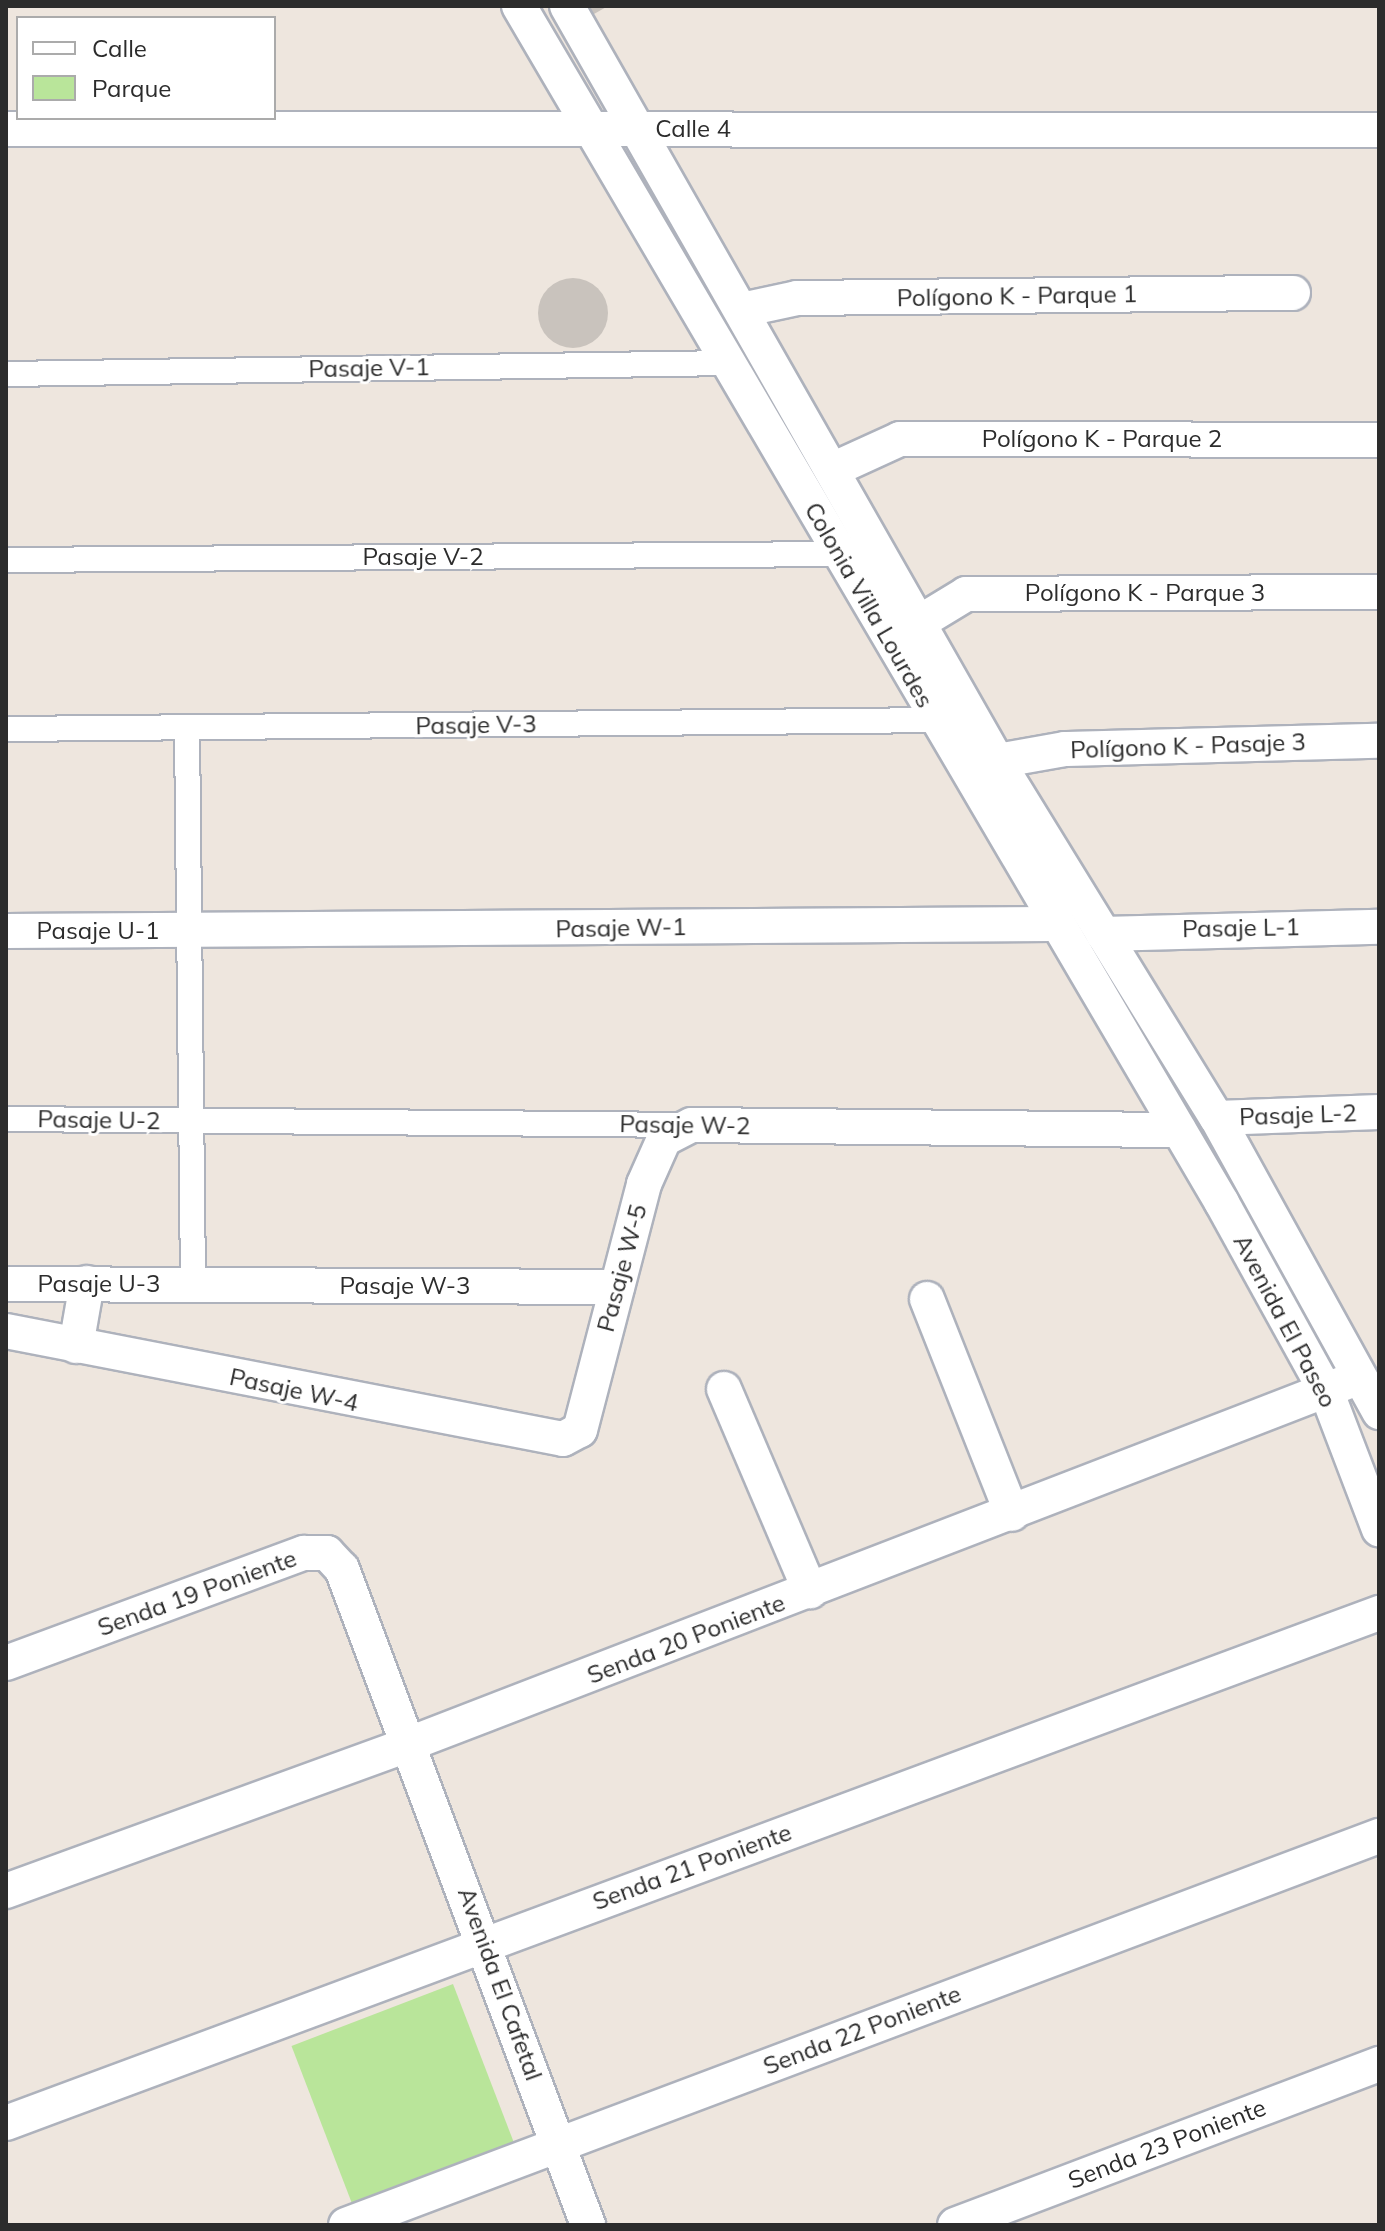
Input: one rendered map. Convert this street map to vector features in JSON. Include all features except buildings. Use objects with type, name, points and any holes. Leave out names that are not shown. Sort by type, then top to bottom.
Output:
[{"type":"street","name":"Colonia Villa Lourdes","points":[[519,6],[594,129],[1052,924],[1222,1203]]},
{"type":"street","name":"Colonia Villa Lourdes","points":[[567,6],[641,129],[997,761],[1217,1118],[1264,1202]]},
{"type":"street","name":"Calle 4","points":[[6,129],[1379,130]]},
{"type":"street","name":"Polígono K - Parque 1","points":[[741,310],[797,298],[1293,293]]},
{"type":"street","name":"Pasaje V-1","points":[[8,374],[728,363]]},
{"type":"street","name":"Polígono K - Parque 2","points":[[832,470],[900,439],[1379,440]]},
{"type":"street","name":"Pasaje V-2","points":[[7,560],[838,554]]},
{"type":"street","name":"Polígono K - Parque 3","points":[[920,622],[966,594],[1379,592]]},
{"type":"street","name":"Pasaje V-3","points":[[10,729],[937,720]]},
{"type":"street","points":[[187,728],[193,1285]]},
{"type":"street","name":"Polígono K - Pasaje 3","points":[[997,761],[1065,749],[1379,741]]},
{"type":"street","name":"Pasaje W-1","points":[[190,932],[1052,924]]},
{"type":"street","name":"Pasaje L-1","points":[[1103,934],[1379,927]]},
{"type":"street","name":"Pasaje U-1","points":[[6,931],[190,932]]},
{"type":"street","name":"Pasaje L-2","points":[[1217,1118],[1379,1112]]},
{"type":"street","name":"Pasaje U-2","points":[[6,1119],[191,1121]]},
{"type":"street","name":"Pasaje W-2","points":[[191,1121],[1179,1130]]},
{"type":"street","name":"Pasaje W-5","points":[[580,1430],[644,1184],[664,1139],[692,1125]]},
{"type":"street","name":"Avenida El Paseo","points":[[1264,1202],[1362,1374],[1379,1412]]},
{"type":"street","name":"Avenida El Paseo","points":[[1222,1203],[1327,1393],[1379,1529]]},
{"type":"street","points":[[76,1346],[87,1283]]},
{"type":"street","name":"Pasaje U-3","points":[[6,1284],[193,1285]]},
{"type":"street","name":"Pasaje W-3","points":[[193,1285],[617,1287]]},
{"type":"street","points":[[927,1299],[1012,1514]]},
{"type":"street","name":"Pasaje W-4","points":[[6,1331],[537,1439],[580,1430]]},
{"type":"street","name":"Senda 20 Poniente","points":[[6,1891],[409,1744],[1327,1393],[1362,1374]]},
{"type":"street","points":[[724,1389],[810,1591]]},
{"type":"street","name":"Senda 19 Poniente","points":[[6,1663],[304,1553],[327,1553],[342,1569],[409,1744]]},
{"type":"street","name":"Senda 21 Poniente","points":[[6,2123],[1379,1613]]},
{"type":"street","name":"Avenida El Cafetal","points":[[409,1744],[487,1944],[588,2225]]},
{"type":"street","name":"Senda 22 Poniente","points":[[346,2225],[1379,1836]]},
{"type":"street","name":"Senda 23 Poniente","points":[[955,2225],[1379,2064]]},
{"type":"green space","points":[[453,1984],[515,2145],[353,2207],[291,2046]]}]
